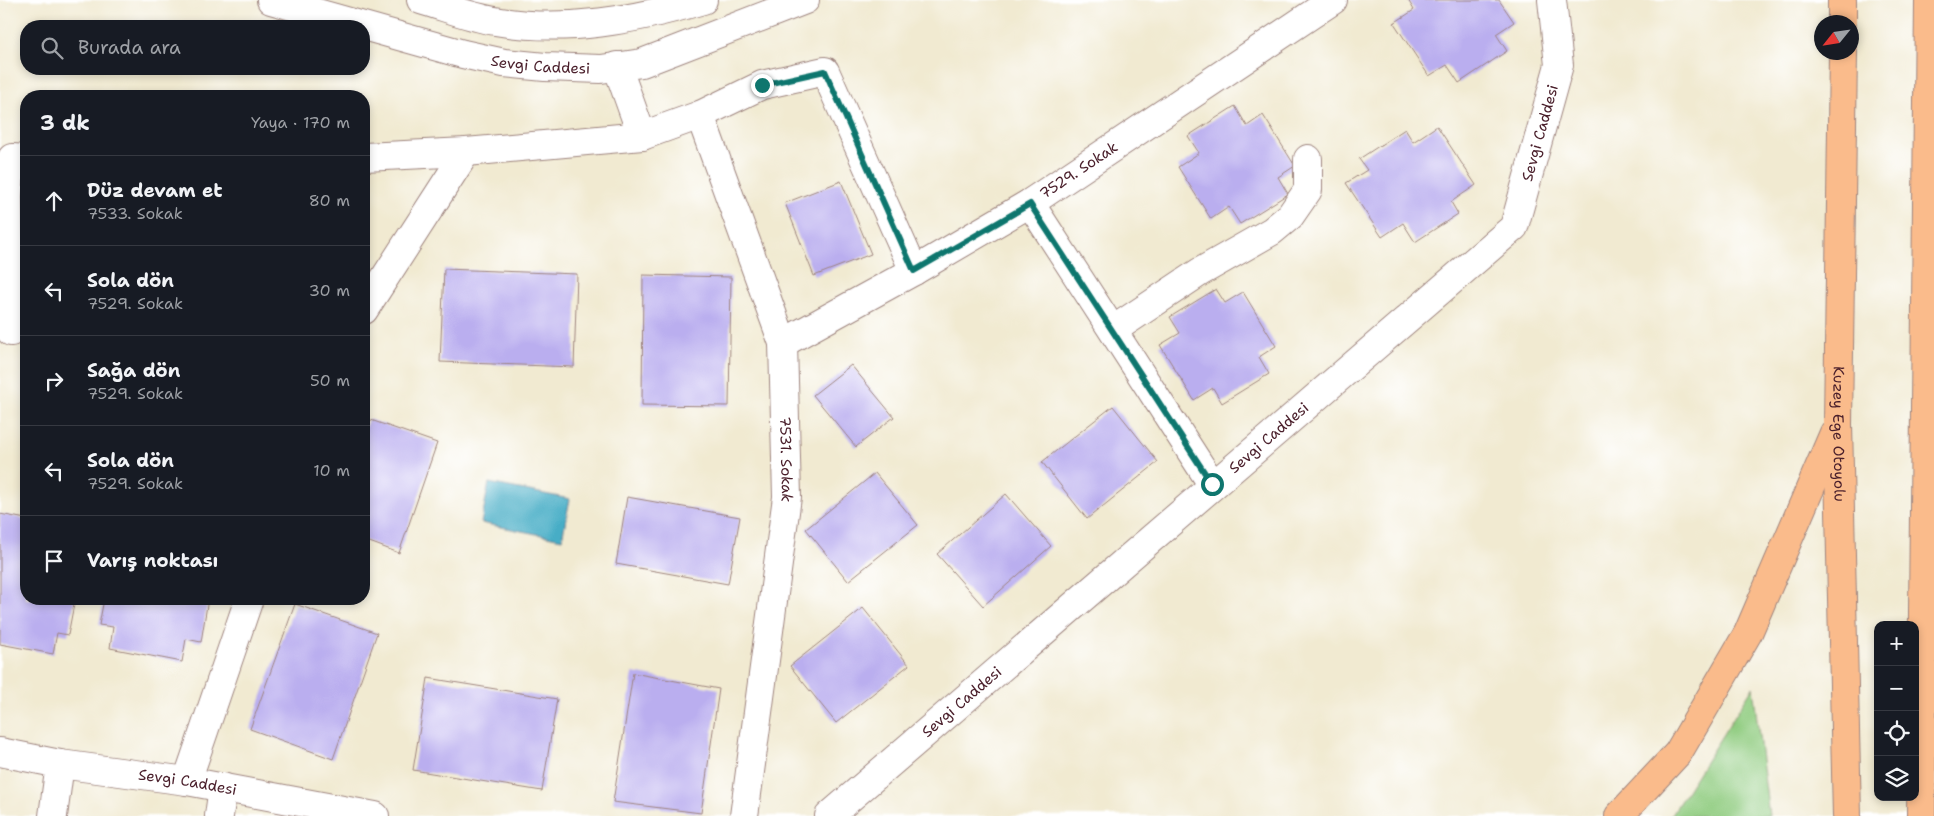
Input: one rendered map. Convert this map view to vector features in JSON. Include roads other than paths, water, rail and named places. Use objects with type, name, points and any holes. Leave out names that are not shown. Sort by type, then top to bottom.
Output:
[{"type":"highway","points":[[1842,0],[1842,15]]},
{"type":"highway","points":[[1930,13],[1934,77]]},
{"type":"highway","points":[[1921,816],[1930,13]]},
{"type":"highway","name":"Kuzey Ege Otoyolu","points":[[1843,60],[1838,424],[1847,816]]},
{"type":"highway","points":[[1619,816],[1678,753],[1748,633],[1838,424]]},
{"type":"street","name":"Sevgi Caddesi","points":[[271,0],[342,20]]},
{"type":"street","points":[[421,0],[493,21],[568,27],[660,13],[703,0]]},
{"type":"street","name":"Sevgi Caddesi","points":[[370,28],[463,54],[504,63],[545,68],[601,69],[642,64],[805,0]]},
{"type":"street","name":"7529. Sokak","points":[[783,343],[1030,204],[1333,0]]},
{"type":"street","name":"Sevgi Caddesi","points":[[829,816],[1212,484],[1514,227],[1559,65],[1552,0]]},
{"type":"street","points":[[617,66],[642,136]]},
{"type":"street","points":[[370,158],[466,152],[642,136],[700,115],[762,85],[825,71],[914,271]]},
{"type":"street","name":"7531. Sokak","points":[[700,115],[783,343],[787,497],[744,816]]},
{"type":"street","points":[[370,301],[466,152]]},
{"type":"street","points":[[13,333],[8,196],[12,158],[20,159]]},
{"type":"street","points":[[1113,330],[1200,272],[1272,231],[1290,216],[1308,190],[1308,159]]},
{"type":"street","points":[[1030,204],[1212,484]]},
{"type":"street","points":[[187,781],[247,605]]},
{"type":"street","name":"Sevgi Caddesi","points":[[0,752],[60,764],[223,787],[375,816]]},
{"type":"street","points":[[53,816],[60,764]]},
{"type":"street","points":[[219,816],[223,787]]},
{"type":"water","points":[[489,483],[570,499],[562,539],[481,523]]}]
